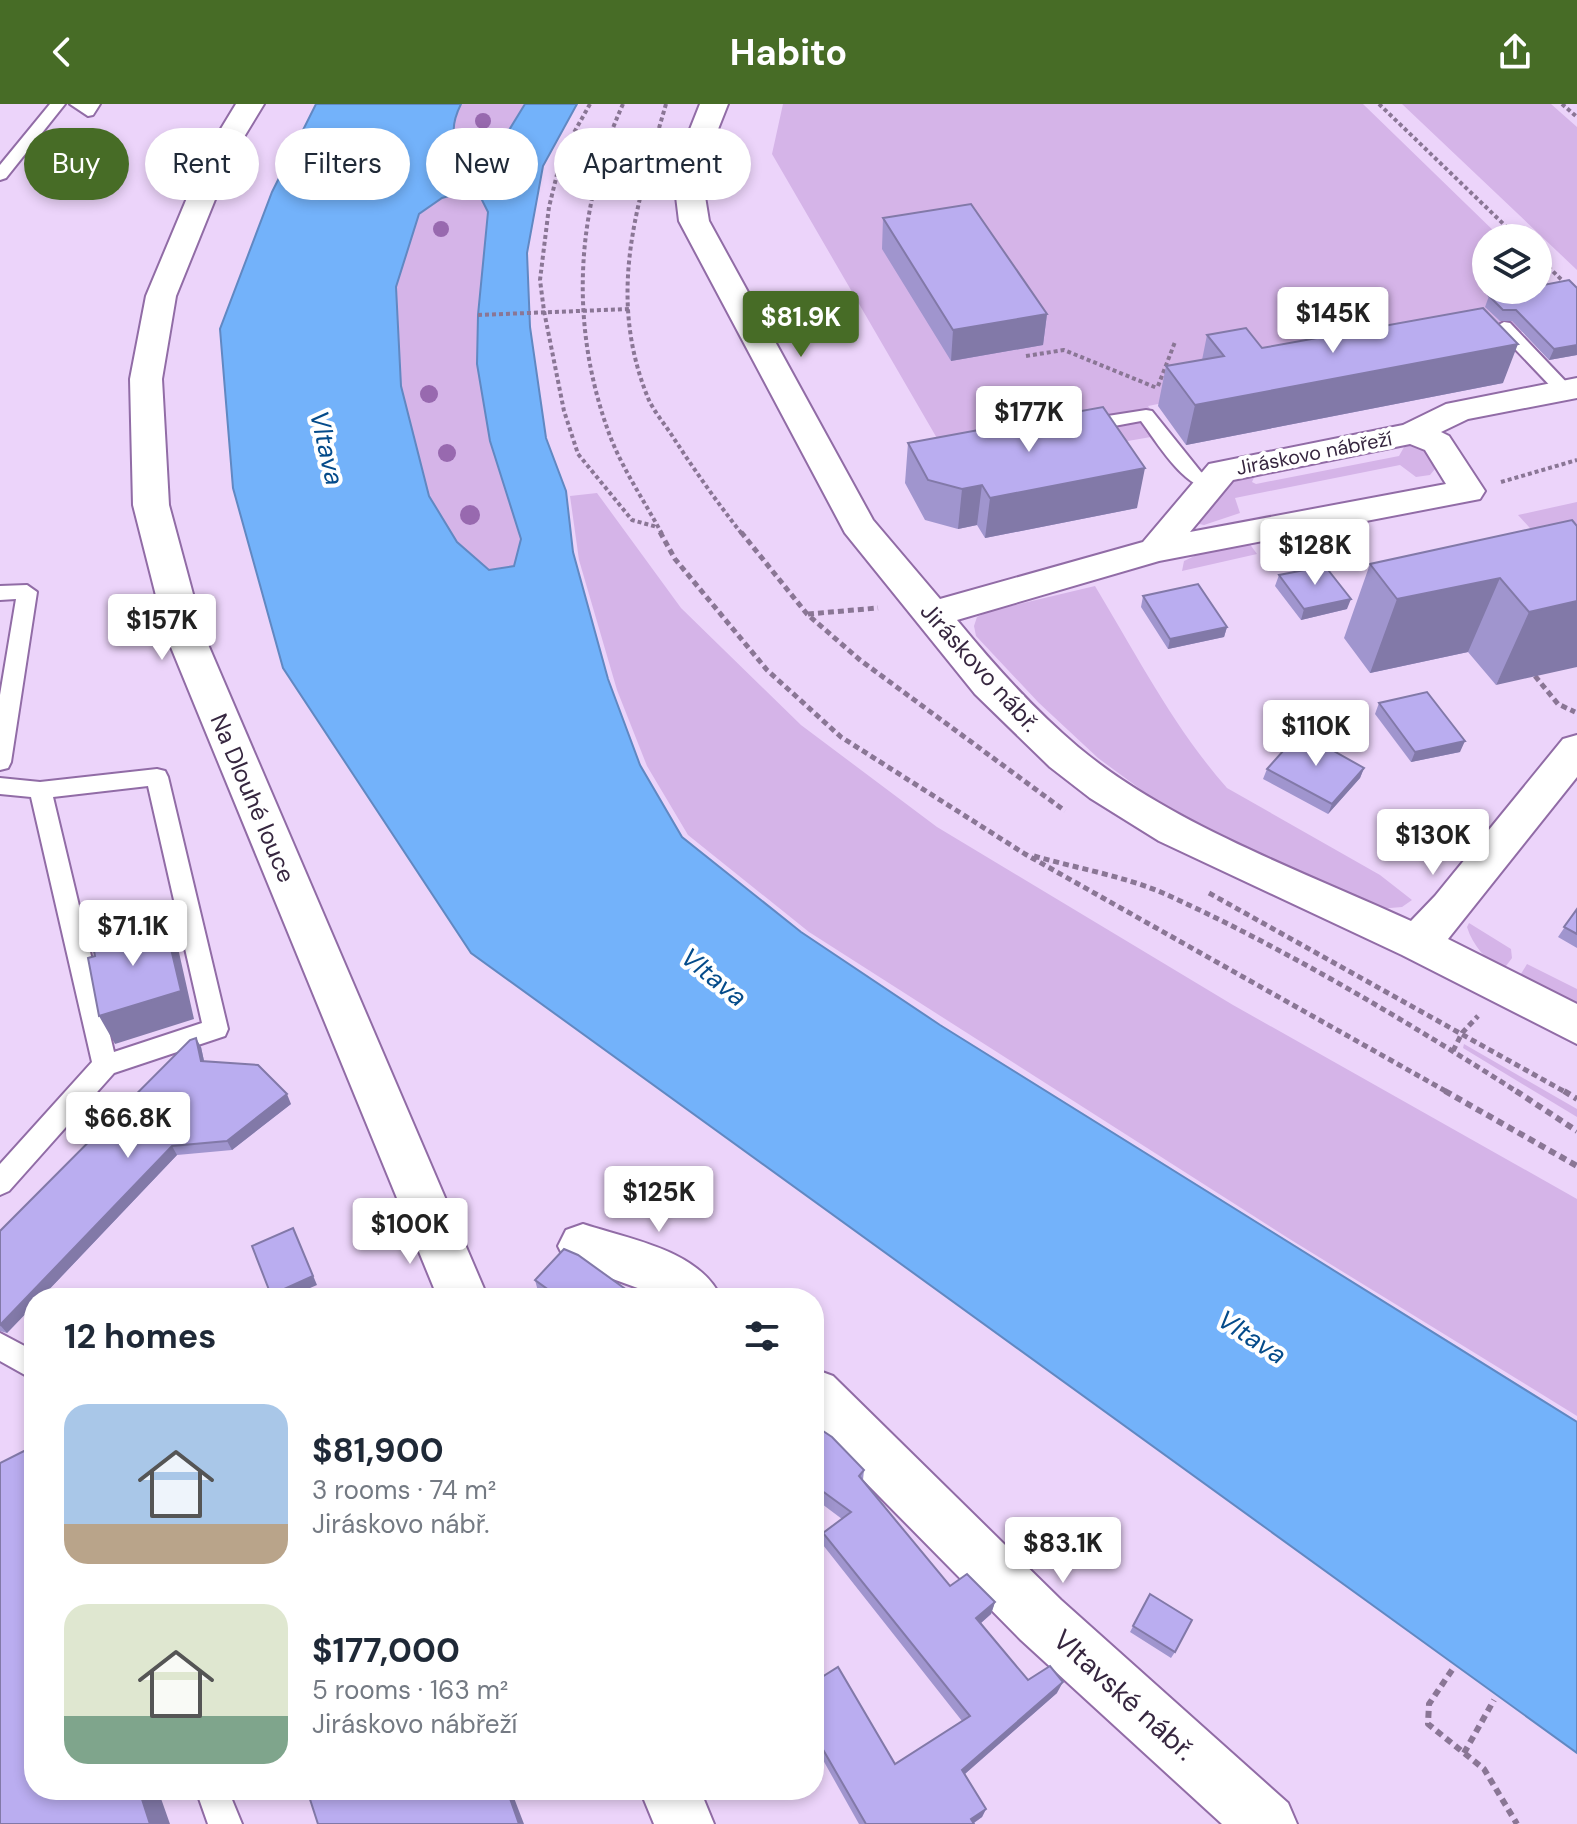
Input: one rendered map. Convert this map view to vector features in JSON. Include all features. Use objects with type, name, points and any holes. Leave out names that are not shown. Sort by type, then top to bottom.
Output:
[{"type":"street","name":"Na Dlouhé louce","points":[[250,104],[219,155],[161,296],[146,379],[151,505],[185,635],[459,1288]]},
{"type":"street","name":"Jiráskovo nábř.","points":[[714,104],[687,172],[694,221],[858,525],[989,684],[1064,757],[1104,787],[1174,830],[1417,943],[1577,1025]]},
{"type":"street","name":"Jiráskovo nábřeží","points":[[1156,550],[1221,472],[1413,433],[1458,411],[1570,389]]},
{"type":"street","name":"Jiráskovo nábřeží","points":[[1413,433],[1437,443],[1468,491]]},
{"type":"street","points":[[928,609],[1156,550],[1468,491]]},
{"type":"street","points":[[1417,943],[1459,897],[1575,752]]},
{"type":"street","points":[[583,1246],[663,1274],[682,1288]]},
{"type":"street","name":"Vltavské nábř.","points":[[824,1404],[1041,1620],[1267,1824]]},
{"type":"street","points":[[674,1800],[684,1824]]},
{"type":"lane","points":[[0,175],[58,104]]},
{"type":"lane","points":[[77,104],[88,112],[93,104]]},
{"type":"lane","points":[[1504,327],[1570,389]]},
{"type":"lane","points":[[1058,431],[1146,415],[1194,476],[1211,484]]},
{"type":"lane","points":[[0,593],[27,592],[0,762]]},
{"type":"lane","points":[[0,786],[40,790],[157,777],[216,1029],[105,1065],[0,1183]]},
{"type":"lane","points":[[40,790],[105,1065]]},
{"type":"lane","points":[[0,1346],[24,1361]]},
{"type":"lane","points":[[216,1800],[225,1824]]},
{"type":"path","points":[[590,104],[562,154],[549,207],[540,280],[544,311],[564,411],[578,454],[632,520],[658,527]]},
{"type":"path","points":[[623,104],[603,149],[587,224],[583,310],[586,356],[611,438],[675,559],[767,670],[831,728],[927,794],[1025,854],[1577,1166]]},
{"type":"path","points":[[1379,104],[1503,224]]},
{"type":"path","points":[[1562,104],[1577,117]]},
{"type":"path","points":[[1552,271],[1567,286]]},
{"type":"path","points":[[478,315],[629,309]]},
{"type":"path","points":[[1146,415],[1175,342]]},
{"type":"path","points":[[1026,356],[1064,350],[1158,386]]},
{"type":"path","points":[[1161,376],[1177,374]]},
{"type":"path","points":[[1468,491],[1577,460]]},
{"type":"path","points":[[807,614],[928,609]]},
{"type":"path","points":[[1535,676],[1558,704],[1577,714]]},
{"type":"path","points":[[1025,854],[1160,892],[1266,945],[1453,1051],[1577,1131]]},
{"type":"path","points":[[1453,1051],[1462,1033],[1484,1010]]},
{"type":"path","points":[[1452,1670],[1429,1704],[1428,1724],[1484,1769],[1517,1824]]},
{"type":"path","points":[[1464,1753],[1494,1700]]},
{"type":"shaded area","points":[[461,104],[525,104],[510,128],[454,128]]},
{"type":"shaded area","points":[[783,104],[1363,104],[1487,224],[1472,224],[1472,304],[1552,304],[1552,288],[1577,312],[1577,321],[1148,406],[1168,434],[956,471],[772,154]]},
{"type":"shaded area","points":[[1402,104],[1551,104],[1577,127],[1577,270],[1552,246],[1552,224],[1529,224]]},
{"type":"shaded area","points":[[439,200],[482,200],[488,212],[478,315],[477,364],[490,441],[521,539],[514,567],[489,570],[457,542],[429,496],[401,386],[396,287],[419,213]]},
{"type":"shaded area","points":[[1415,439],[1440,463],[1430,475],[1416,477],[1400,465],[1235,498],[1240,513],[1204,525],[1194,523],[1225,478],[1258,469],[1252,482],[1256,484],[1399,456],[1408,440]]},
{"type":"shaded area","points":[[597,493],[681,608],[801,725],[937,827],[1233,1005],[1577,1199],[1577,1416],[1288,1238],[809,932],[688,835],[647,766],[617,690],[579,560],[570,496]]},
{"type":"shaded area","points":[[1577,502],[1577,580],[1518,515]]},
{"type":"shaded area","points":[[1230,539],[1249,543],[1257,554],[1182,571],[1184,561]]},
{"type":"shaded area","points":[[1095,586],[1173,716],[1227,788],[1380,875],[1412,900],[1402,907],[1378,909],[1260,857],[1151,797],[1098,758],[1039,703],[976,636],[974,626],[977,617],[990,611]]},
{"type":"shaded area","points":[[1469,923],[1511,949],[1512,958],[1503,970],[1477,946],[1467,927]]},
{"type":"shaded area","points":[[1527,964],[1577,989],[1577,1008],[1519,977]]},
{"type":"shaded area","points":[[1464,1044],[1577,1109],[1577,1117],[1463,1048]]},
{"type":"water","name":"Vltava","points":[[316,104],[461,104],[454,128],[426,128],[426,200],[439,200],[419,214],[396,287],[401,386],[429,496],[457,542],[489,570],[514,566],[521,539],[490,441],[477,364],[478,315],[488,212],[482,200],[537,200],[527,253],[530,327],[546,438],[566,491],[573,552],[608,679],[640,765],[682,837],[801,932],[940,1025],[1577,1422],[1577,1753],[471,953],[283,668],[233,488],[220,329],[275,186],[275,200],[410,200],[410,128],[304,128]]},
{"type":"water","points":[[525,104],[577,104],[564,128],[554,128],[554,146],[543,166],[538,193],[538,128],[510,128]]},
{"type":"building","points":[[971,204],[1047,314],[953,330],[883,218]]},
{"type":"building","points":[[1569,280],[1577,288],[1577,345],[1554,349],[1516,310],[1503,310],[1497,304],[1552,304],[1552,283]]},
{"type":"building","points":[[1483,308],[1518,344],[1195,405],[1166,366],[1224,356],[1207,335],[1246,328],[1262,348]]},
{"type":"building","points":[[1103,407],[1145,468],[990,498],[982,485],[962,489],[928,480],[908,443]]},
{"type":"building","points":[[1572,520],[1577,526],[1577,601],[1529,612],[1500,578],[1397,599],[1370,564]]},
{"type":"building","points":[[1325,566],[1351,599],[1304,609],[1279,575]]},
{"type":"building","points":[[1198,584],[1227,627],[1170,639],[1143,596]]},
{"type":"building","points":[[1427,692],[1465,741],[1415,752],[1379,703]]},
{"type":"building","points":[[1300,732],[1364,768],[1332,804],[1267,769]]},
{"type":"building","points":[[1577,909],[1577,934],[1564,927]]},
{"type":"building","points":[[164,919],[181,991],[99,1016],[88,958],[95,956],[92,941]]},
{"type":"building","points":[[196,1038],[201,1061],[258,1065],[287,1094],[227,1141],[172,1146],[36,1288],[24,1288],[24,1300],[0,1325],[0,1231],[190,1040]]},
{"type":"building","points":[[293,1228],[313,1276],[286,1288],[268,1288],[252,1246]]},
{"type":"building","points":[[564,1249],[578,1255],[624,1288],[546,1288],[535,1280]]},
{"type":"building","points":[[824,1432],[864,1470],[859,1476],[950,1586],[967,1574],[995,1602],[976,1618],[1028,1680],[1050,1666],[1063,1682],[962,1770],[986,1809],[971,1819],[974,1824],[866,1824],[824,1751],[824,1676],[838,1667],[895,1764],[970,1716],[824,1534],[851,1512],[824,1492]]},
{"type":"building","points":[[24,1451],[24,1800],[142,1800],[150,1824],[0,1824],[0,1463]]},
{"type":"building","points":[[1150,1594],[1192,1620],[1175,1652],[1133,1626]]},
{"type":"building","points":[[310,1800],[511,1800],[519,1824],[318,1824]]}]
